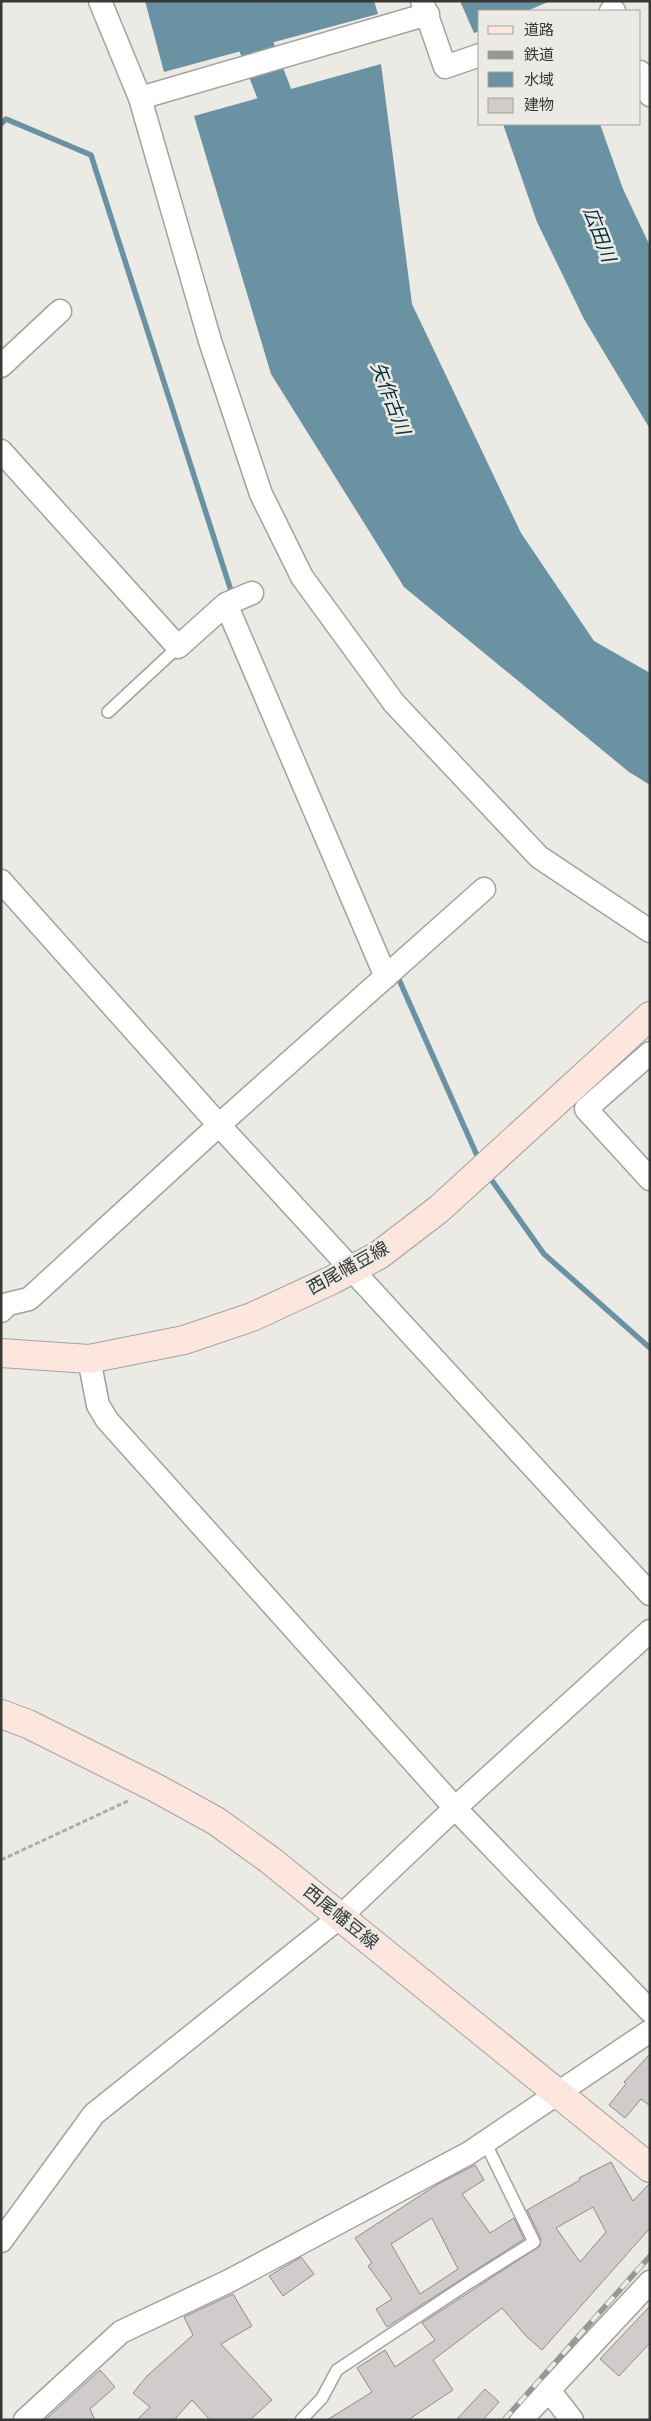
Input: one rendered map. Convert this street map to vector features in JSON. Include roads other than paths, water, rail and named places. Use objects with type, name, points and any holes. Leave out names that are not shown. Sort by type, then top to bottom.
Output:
[{"type":"main road","name":"西尾幡豆線","points":[[1,1353],[89,1359],[184,1340],[261,1313],[379,1255],[438,1209],[650,1016]]},
{"type":"main road","name":"西尾幡豆線","points":[[1,1714],[28,1724],[156,1788],[216,1821],[270,1860],[560,2093],[650,2168]]},
{"type":"street","points":[[100,1],[146,96],[210,341],[261,494],[302,577],[394,703],[539,857],[650,931]]},
{"type":"street","points":[[146,96],[392,23],[425,8],[445,67],[478,56]]},
{"type":"street","points":[[641,74],[650,96]]},
{"type":"street","points":[[1,366],[60,311]]},
{"type":"street","points":[[1,451],[178,647],[226,604],[252,593]]},
{"type":"street","points":[[226,604],[386,977]]},
{"type":"street","points":[[1,881],[219,1125],[650,1594]]},
{"type":"street","points":[[3,1304],[28,1299],[219,1125],[484,889]]},
{"type":"street","points":[[650,1053],[586,1108],[650,1180]]},
{"type":"street","points":[[89,1359],[98,1405],[107,1420],[455,1808],[650,2011]]},
{"type":"street","points":[[1,2241],[94,2114],[340,1917],[455,1808],[650,1632]]},
{"type":"street","points":[[25,2420],[121,2332],[229,2281],[485,2142],[650,2031]]},
{"type":"street","points":[[521,2420],[650,2282]]},
{"type":"street","points":[[548,2389],[572,2420]]},
{"type":"lane","points":[[108,712],[178,647]]},
{"type":"lane","points":[[301,2420],[322,2398],[337,2370],[534,2242],[485,2142]]},
{"type":"water","points":[[145,1],[374,1],[378,14],[164,72]]},
{"type":"water","points":[[460,1],[548,1],[529,10],[478,10],[478,32],[474,33]]},
{"type":"water","points":[[381,64],[412,304],[521,533],[594,641],[650,673],[650,785],[629,772],[404,587],[271,374],[194,116]]},
{"type":"water","name":"広田川","points":[[503,125],[600,125],[623,189],[650,246],[650,429],[584,319],[537,222]]},
{"type":"waterway","name":"矢作古川","points":[[239,1],[291,138]]},
{"type":"waterway","points":[[1,124],[6,119],[91,155],[233,597]]},
{"type":"waterway","points":[[397,975],[479,1160]]},
{"type":"waterway","points":[[488,1175],[544,1254],[650,1348]]},
{"type":"railway","points":[[504,2420],[650,2256]]}]
